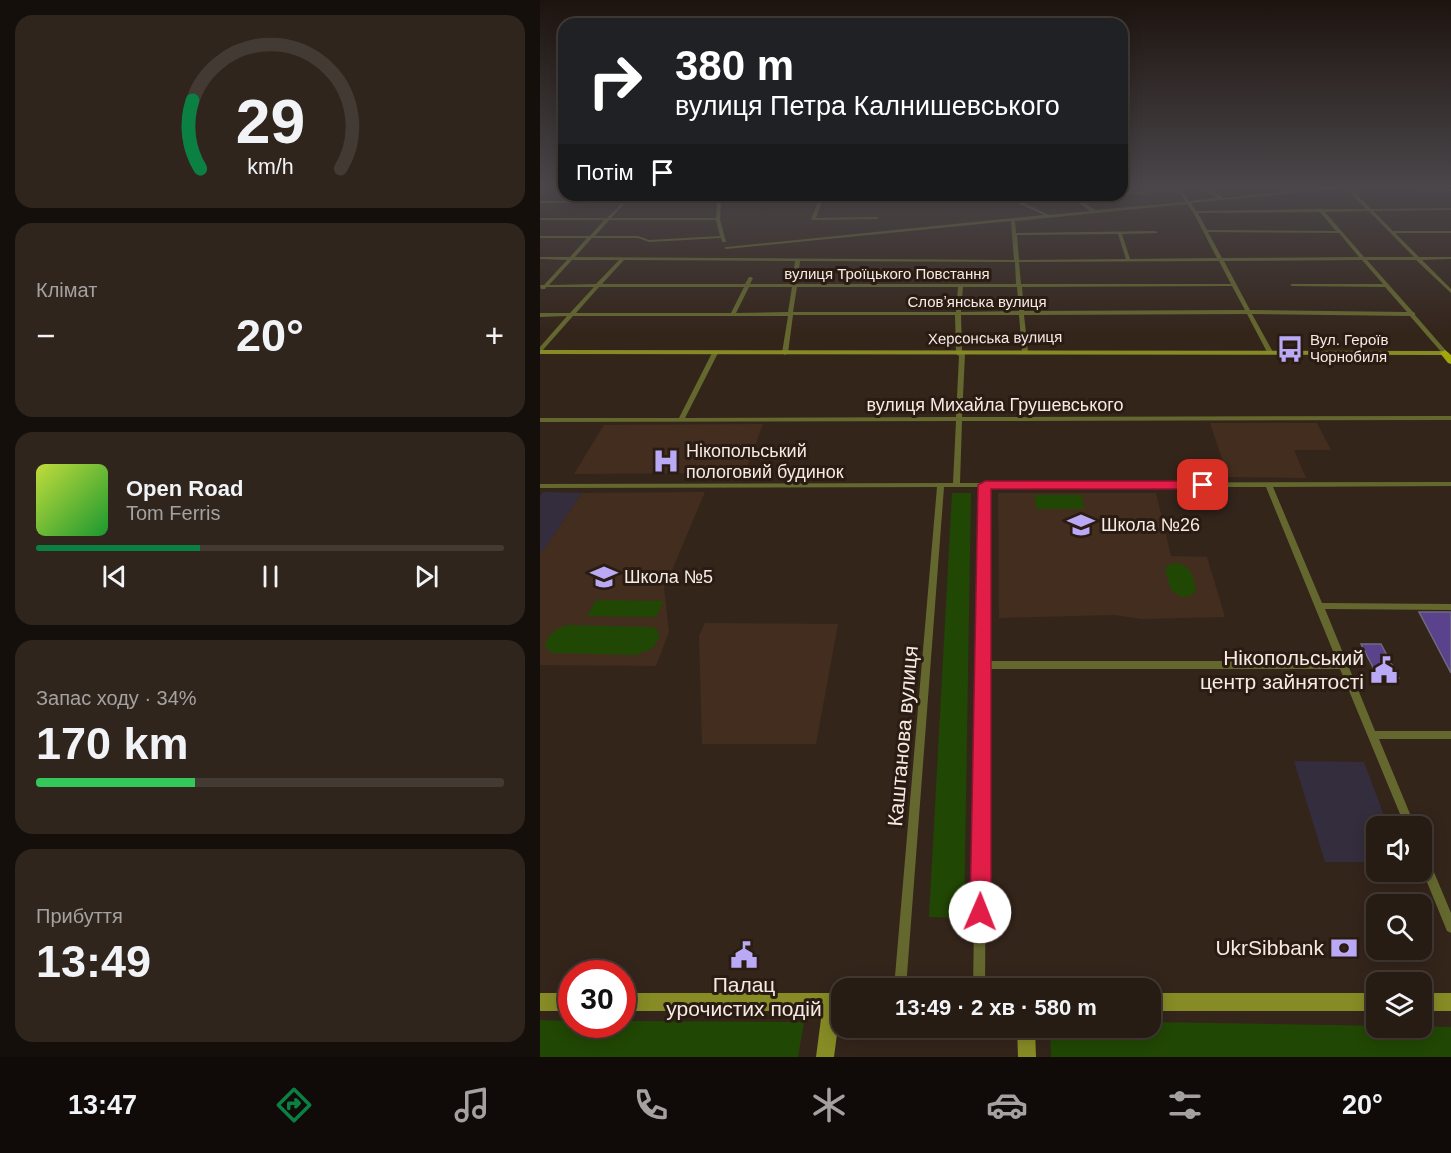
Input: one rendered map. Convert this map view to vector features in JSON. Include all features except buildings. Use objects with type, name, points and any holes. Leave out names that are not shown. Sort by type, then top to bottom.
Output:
[{"type":"main road","name":"Херсонська вулиця","points":[[540,351],[961,354],[1270,352],[1449,355]]},
{"type":"main road","points":[[540,1002],[558,1002]]},
{"type":"main road","points":[[636,1002],[831,1002]]},
{"type":"main road","points":[[1161,1002],[1366,1002]]},
{"type":"main road","points":[[1432,1002],[1451,1002]]},
{"type":"main road","points":[[825,1057],[831,1030]]},
{"type":"main road","points":[[1026,1038],[1027,1057]]},
{"type":"street","points":[[540,291],[594,234]]},
{"type":"street","points":[[726,248],[861,234]]},
{"type":"street","points":[[1015,234],[1025,352]]},
{"type":"street","points":[[1120,234],[1128,259]]},
{"type":"street","points":[[1207,234],[1270,352]]},
{"type":"street","points":[[1342,234],[1449,355]]},
{"type":"street","points":[[1394,234],[1451,292]]},
{"type":"street","points":[[540,237],[638,237],[649,241],[722,237],[727,258]]},
{"type":"street","points":[[540,258],[1017,261],[1451,258]]},
{"type":"street","points":[[540,351],[622,259]]},
{"type":"street","points":[[785,353],[798,259]]},
{"type":"street","points":[[734,314],[751,278]]},
{"type":"street","points":[[1441,282],[1451,283]]},
{"type":"street","name":"вулиця Троїцького Повстання","points":[[543,286],[1234,285]]},
{"type":"street","points":[[1292,285],[1388,286]]},
{"type":"street","points":[[956,486],[961,354],[958,313],[961,286]]},
{"type":"street","name":"Словʼянська вулиця","points":[[540,315],[1249,312],[1413,314]]},
{"type":"street","points":[[681,420],[715,353]]},
{"type":"street","name":"вулиця Михайла Грушевського","points":[[540,420],[959,421],[1451,418]]},
{"type":"street","points":[[540,486],[1451,484]]},
{"type":"street","points":[[979,978],[985,485]]},
{"type":"street","points":[[1269,485],[1406,816]]},
{"type":"street","name":"Каштанова вулиця","points":[[901,978],[941,486]]},
{"type":"street","points":[[1318,606],[1451,607]]},
{"type":"street","points":[[983,665],[1343,665]]},
{"type":"street","points":[[1372,735],[1451,735]]},
{"type":"street","points":[[1432,881],[1451,927]]},
{"type":"shaded area","points":[[1210,423],[1317,423],[1331,450],[1294,450],[1306,478],[1228,477]]},
{"type":"shaded area","name":"Нікопольський пологовий будинок","points":[[763,424],[745,473],[574,474],[604,425]]},
{"type":"shaded area","points":[[543,492],[582,493],[543,551],[540,551],[540,496]]},
{"type":"shaded area","name":"Школа №5","points":[[705,492],[664,589],[669,632],[656,666],[540,665],[540,551],[543,551],[582,493]]},
{"type":"shaded area","name":"Школа №26","points":[[998,493],[1156,493],[1171,556],[1207,557],[1225,617],[1141,619],[1115,615],[999,618]]},
{"type":"shaded area","points":[[705,623],[838,624],[816,744],[702,744],[699,636]]},
{"type":"shaded area","points":[[1294,761],[1364,762],[1384,816],[1366,816],[1366,862],[1325,862]]},
{"type":"green space","points":[[952,493],[971,493],[964,918],[929,917]]},
{"type":"green space","points":[[1035,495],[1082,495],[1084,509],[1036,509]]},
{"type":"green space","points":[[1175,563],[1188,568],[1194,580],[1196,590],[1191,596],[1181,597],[1171,590],[1165,570],[1168,565]]},
{"type":"green space","points":[[596,600],[664,601],[656,617],[587,616]]},
{"type":"green space","points":[[568,625],[654,627],[660,635],[653,648],[636,655],[552,653],[545,646],[548,638],[556,630]]},
{"type":"green space","points":[[540,1020],[558,1021],[558,1038],[636,1038],[636,1021],[804,1022],[798,1057],[540,1057]]},
{"type":"green space","points":[[1161,1022],[1366,1026],[1366,1038],[1432,1038],[1432,1027],[1451,1027],[1451,1057],[1051,1057],[1050,1038],[1161,1038]]},
{"type":"place","name":"Вул. Героїв Чорнобиля","points":[[1290,349]]},
{"type":"place","name":"Нікопольський пологовий будинок","points":[[666,461]]},
{"type":"place","name":"Школа №26","points":[[1081,525]]},
{"type":"place","name":"Школа №5","points":[[604,577]]},
{"type":"place","name":"Нікопольський центр зайнятості","points":[[1384,670]]},
{"type":"place","name":"UkrSibbank","points":[[1344,948]]},
{"type":"place","name":"Палац урочистих подій","points":[[744,955]]},
{"type":"route","points":[[980,912],[985,485],[1203,485]]}]
